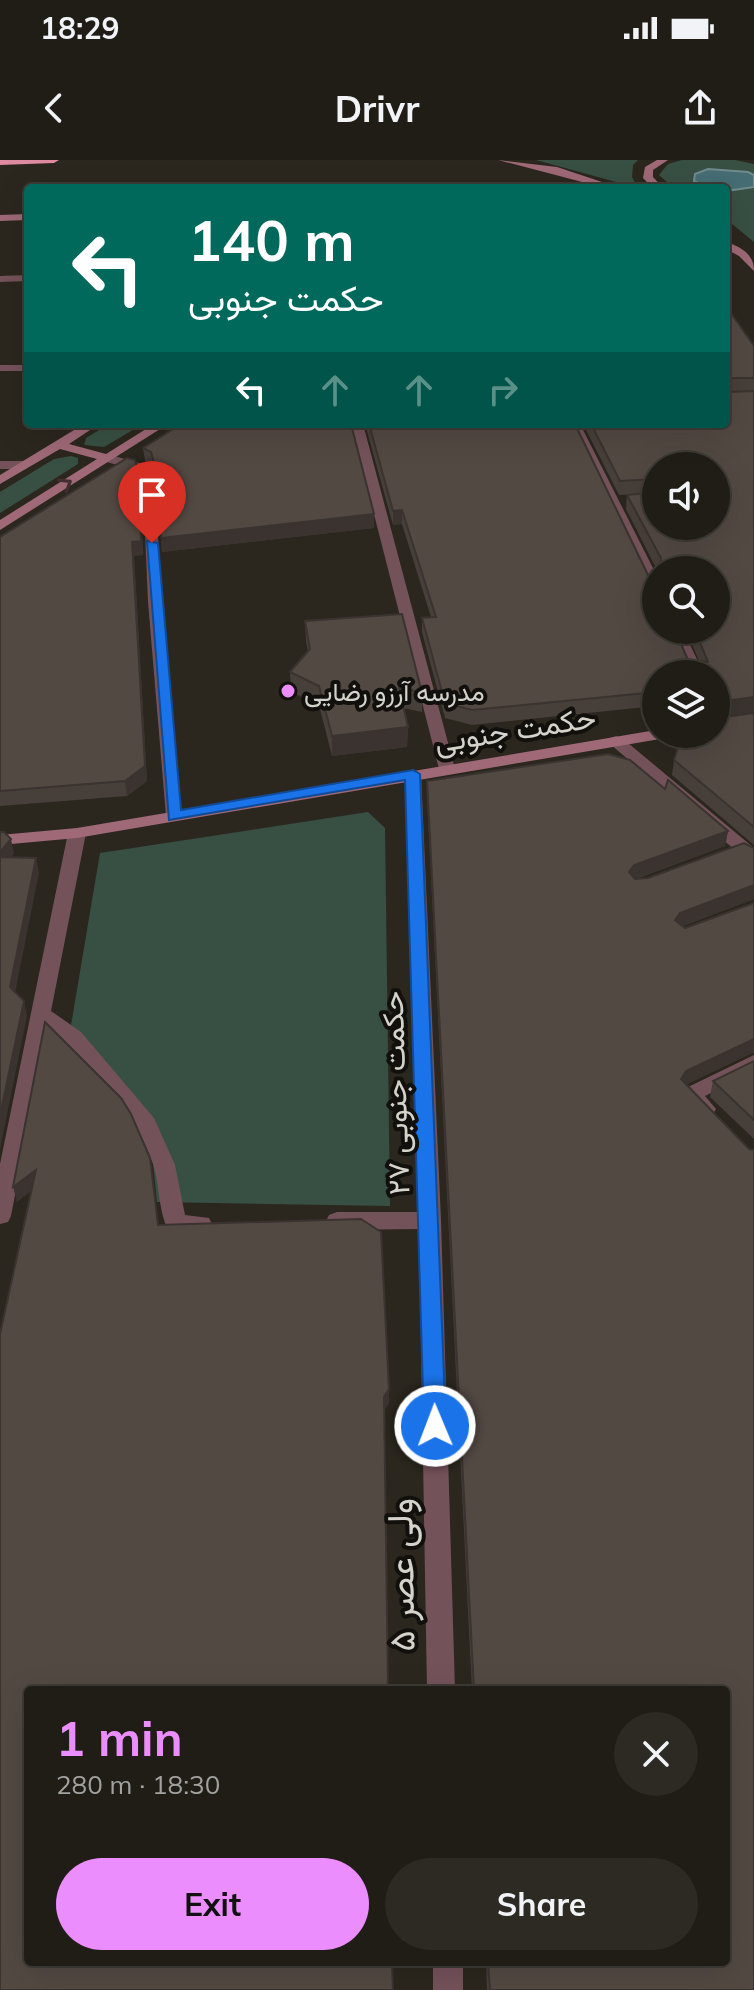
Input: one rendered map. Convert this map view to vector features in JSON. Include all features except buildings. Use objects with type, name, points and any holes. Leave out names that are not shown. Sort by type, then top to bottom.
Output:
[{"type":"highway","points":[[0,162],[54,160]]},
{"type":"street","points":[[503,160],[557,170],[602,184]]},
{"type":"street","points":[[654,184],[648,178],[648,169],[663,160]]},
{"type":"street","points":[[0,218],[24,217]]},
{"type":"street","points":[[730,239],[754,268]]},
{"type":"street","points":[[730,247],[743,254]]},
{"type":"street","points":[[0,279],[24,278]]},
{"type":"street","points":[[0,368],[24,368]]},
{"type":"street","points":[[0,480],[86,428]]},
{"type":"street","points":[[0,526],[156,428]]},
{"type":"street","points":[[358,428],[447,769]]},
{"type":"street","points":[[576,428],[621,502],[643,556]]},
{"type":"street","points":[[58,445],[129,462],[145,469],[149,485],[155,602],[174,816]]},
{"type":"street","points":[[0,465],[25,465]]},
{"type":"street","name":"حکمت جنوبی","points":[[0,840],[77,833],[642,737]]},
{"type":"street","points":[[616,741],[749,853]]},
{"type":"street","name":"حکمت جنوبی ۲۷","points":[[413,774],[435,1410]]},
{"type":"street","points":[[0,1216],[77,833]]},
{"type":"street","points":[[718,858],[749,853]]},
{"type":"street","points":[[41,1014],[74,1037],[147,1123],[164,1165],[176,1224],[222,1223]]},
{"type":"street","points":[[723,1125],[691,1094],[754,1062]]},
{"type":"street","points":[[312,1222],[430,1220]]},
{"type":"street","name":"ولی عصر ۵","points":[[435,1410],[441,1686]]},
{"type":"street","points":[[448,1966],[448,1990]]},
{"type":"green space","points":[[536,160],[638,160],[633,165],[632,177],[636,184],[623,184]]},
{"type":"green space","points":[[682,160],[735,160],[754,164],[754,242],[730,222],[730,184],[669,184],[659,175],[668,164]]},
{"type":"green space","points":[[102,428],[136,428],[104,447],[84,445],[86,438]]},
{"type":"green space","points":[[78,458],[78,464],[0,513],[0,492],[54,459]]},
{"type":"green space","points":[[368,812],[385,828],[390,1206],[157,1202],[152,1154],[140,1131],[66,1055],[100,853]]},
{"type":"water","points":[[708,169],[748,172],[754,175],[754,187],[730,190],[730,184],[700,184],[694,181],[695,174]]},
{"type":"place","name":"مدرسه آرزو رضایی","points":[[288,691]]},
{"type":"route","points":[[152,543],[174,816],[413,774],[435,1426]]}]
